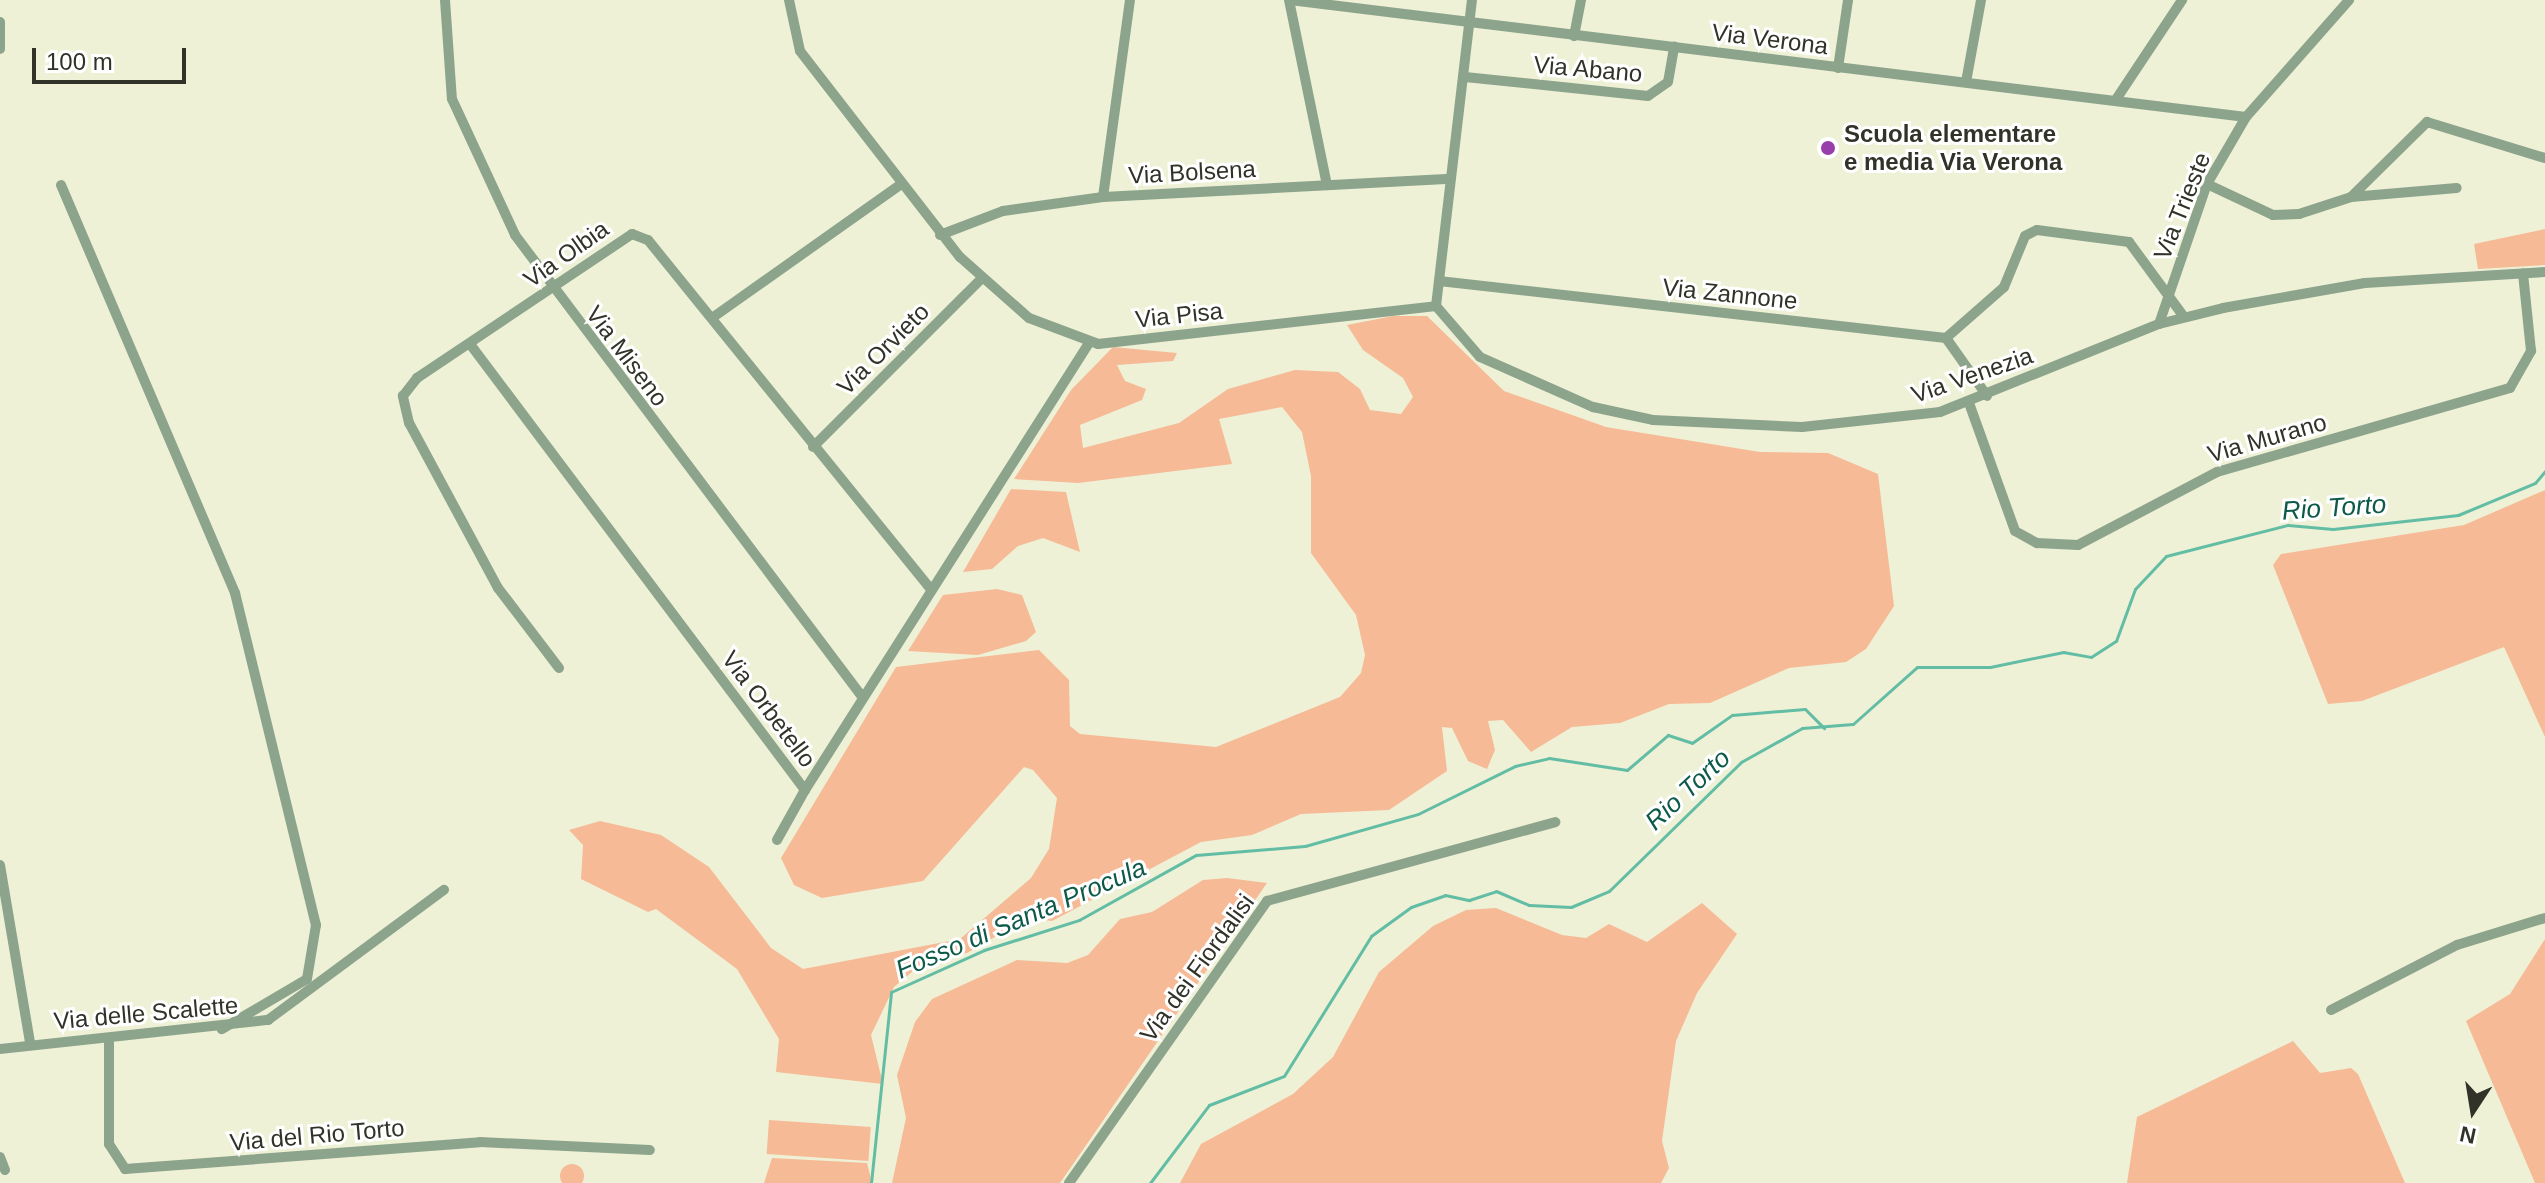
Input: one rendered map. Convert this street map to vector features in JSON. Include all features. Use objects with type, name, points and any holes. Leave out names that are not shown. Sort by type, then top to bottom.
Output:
[{"type":"street","name":"Via Miseno","points":[[445,0],[444,63],[460,124],[504,215],[551,289],[863,698]]},
{"type":"street","name":"Via Pisa","points":[[789,0],[800,51],[900,185],[981,279],[1037,322],[1089,343],[1436,306]]},
{"type":"street","points":[[1103,197],[1130,0]]},
{"type":"street","points":[[1289,0],[1327,185]]},
{"type":"street","name":"Via Verona","points":[[1289,0],[1838,68],[2117,98],[2246,117]]},
{"type":"street","points":[[1436,306],[1472,0]]},
{"type":"street","points":[[1574,36],[1581,0]]},
{"type":"street","points":[[1838,68],[1848,0]]},
{"type":"street","points":[[1966,82],[1981,0]]},
{"type":"street","points":[[2117,98],[2182,0]]},
{"type":"street","name":"Via Trieste","points":[[2159,324],[2207,184],[2246,117],[2349,0]]},
{"type":"street","points":[[0,22],[0,49]]},
{"type":"street","name":"Via Abano","points":[[1465,77],[1644,97],[1668,82],[1674,47]]},
{"type":"street","points":[[2351,197],[2427,122],[2545,158]]},
{"type":"street","name":"Via Bolsena","points":[[940,235],[1017,208],[1103,197],[1451,179]]},
{"type":"street","points":[[2207,184],[2283,216],[2351,197],[2457,188]]},
{"type":"street","points":[[61,185],[235,593],[315,920],[316,958],[307,979],[222,1029]]},
{"type":"street","points":[[712,318],[900,185]]},
{"type":"street","points":[[1987,396],[1946,338],[2004,287],[2033,231],[2126,241],[2184,317]]},
{"type":"street","name":"Via Olbia","points":[[559,668],[498,588],[404,409],[413,381],[638,234],[712,318],[813,447],[930,588]]},
{"type":"street","name":"Via Venezia","points":[[1436,306],[1459,340],[1495,366],[1553,394],[1633,417],[1802,427],[1912,418],[1969,403],[2159,324],[2184,317],[2365,283],[2545,272]]},
{"type":"street","name":"Via Murano","points":[[1969,403],[2015,531],[2042,544],[2078,545],[2217,472],[2510,388],[2524,373],[2532,346],[2523,273]]},
{"type":"street","name":"Via Orvieto","points":[[813,447],[981,279]]},
{"type":"street","name":"Via Zannone","points":[[1439,281],[1946,338]]},
{"type":"street","name":"Via Orbetello","points":[[470,344],[805,790],[930,588],[1089,343]]},
{"type":"street","points":[[777,840],[805,790]]},
{"type":"street","name":"Via dei Fiordalisi","points":[[1069,1183],[1267,901],[1555,822]]},
{"type":"street","points":[[0,865],[30,1043]]},
{"type":"street","name":"Via delle Scalette","points":[[0,1049],[30,1043],[222,1029],[290,1009],[444,890]]},
{"type":"street","points":[[2331,1010],[2457,945],[2545,918]]},
{"type":"street","name":"Via del Rio Torto","points":[[109,1038],[109,1144],[125,1169],[491,1142],[650,1150]]},
{"type":"street","points":[[0,1157],[5,1170]]},
{"type":"shaded area","points":[[2545,229],[2545,265],[2478,269],[2474,244]]},
{"type":"shaded area","points":[[1393,316],[1427,316],[1504,391],[1606,427],[1760,452],[1828,453],[1878,474],[1894,606],[1866,649],[1846,662],[1789,668],[1710,703],[1669,704],[1620,723],[1572,727],[1531,752],[1503,720],[1488,721],[1495,750],[1487,769],[1468,761],[1452,728],[1442,727],[1447,771],[1389,810],[1301,814],[1252,835],[1201,842],[1052,921],[1028,918],[967,953],[925,961],[894,987],[871,1035],[883,1084],[776,1072],[779,1039],[737,969],[656,909],[648,912],[581,879],[583,845],[569,830],[600,821],[661,835],[709,867],[771,948],[803,969],[960,939],[1031,878],[1049,849],[1057,798],[1033,770],[1024,767],[923,881],[822,898],[794,885],[781,858],[896,667],[1039,650],[1069,680],[1070,726],[1080,734],[1216,747],[1340,697],[1361,673],[1365,655],[1356,615],[1311,553],[1311,476],[1302,432],[1282,407],[1219,419],[1232,464],[1078,483],[1014,479],[1071,390],[1113,347],[1177,353],[1173,361],[1117,365],[1125,381],[1146,389],[1142,400],[1080,425],[1083,448],[1179,423],[1228,389],[1295,370],[1338,372],[1360,389],[1370,410],[1401,414],[1413,397],[1403,378],[1363,350],[1347,325]]},
{"type":"shaded area","points":[[1011,489],[1066,492],[1080,552],[1043,538],[1018,546],[992,569],[963,572]]},
{"type":"shaded area","points":[[2545,490],[2545,737],[2504,647],[2362,701],[2328,704],[2273,565],[2281,554],[2464,525]]},
{"type":"shaded area","points":[[997,589],[1022,595],[1036,632],[1026,641],[978,655],[908,651],[943,595]]},
{"type":"shaded area","points":[[1227,878],[1267,883],[1060,1183],[892,1183],[906,1118],[897,1075],[915,1022],[932,999],[1017,960],[1067,963],[1088,955],[1120,919],[1152,912],[1203,880]]},
{"type":"shaded area","points":[[1702,903],[1737,934],[1697,993],[1676,1041],[1662,1141],[1669,1168],[1661,1183],[1180,1183],[1201,1144],[1293,1094],[1333,1057],[1379,972],[1433,926],[1466,910],[1496,908],[1562,935],[1586,938],[1609,924],[1647,942]]},
{"type":"shaded area","points":[[2545,939],[2545,1183],[2535,1183],[2466,1021],[2510,994]]},
{"type":"shaded area","points":[[2293,1041],[2320,1073],[2351,1068],[2358,1074],[2405,1183],[2127,1183],[2137,1117]]},
{"type":"shaded area","points":[[769,1120],[871,1127],[868,1161],[767,1154]]},
{"type":"shaded area","points":[[772,1158],[867,1163],[872,1183],[764,1183]]},
{"type":"shaded area","points":[[572,1164],[580,1168],[584,1176],[580,1184],[572,1188],[564,1184],[560,1176],[564,1168]]},
{"type":"waterway","name":"Rio Torto","points":[[1150,1183],[1209,1105],[1284,1076],[1371,936],[1411,907],[1445,895],[1469,900],[1496,891],[1529,905],[1571,907],[1609,891],[1741,762],[1802,728],[1853,724],[1917,667],[1990,667],[2063,652],[2091,657],[2116,641],[2135,589],[2166,556],[2288,525],[2333,529],[2458,515],[2535,483],[2545,471]]},
{"type":"waterway","name":"Fosso di Santa Procula","points":[[871,1183],[891,992],[984,950],[1079,920],[1196,855],[1305,846],[1418,814],[1515,766],[1549,758],[1627,770],[1668,735],[1692,743],[1732,715],[1805,709],[1824,728]]},
{"type":"place","name":"Scuola elementare e media Via Verona","points":[[1828,148]]}]
